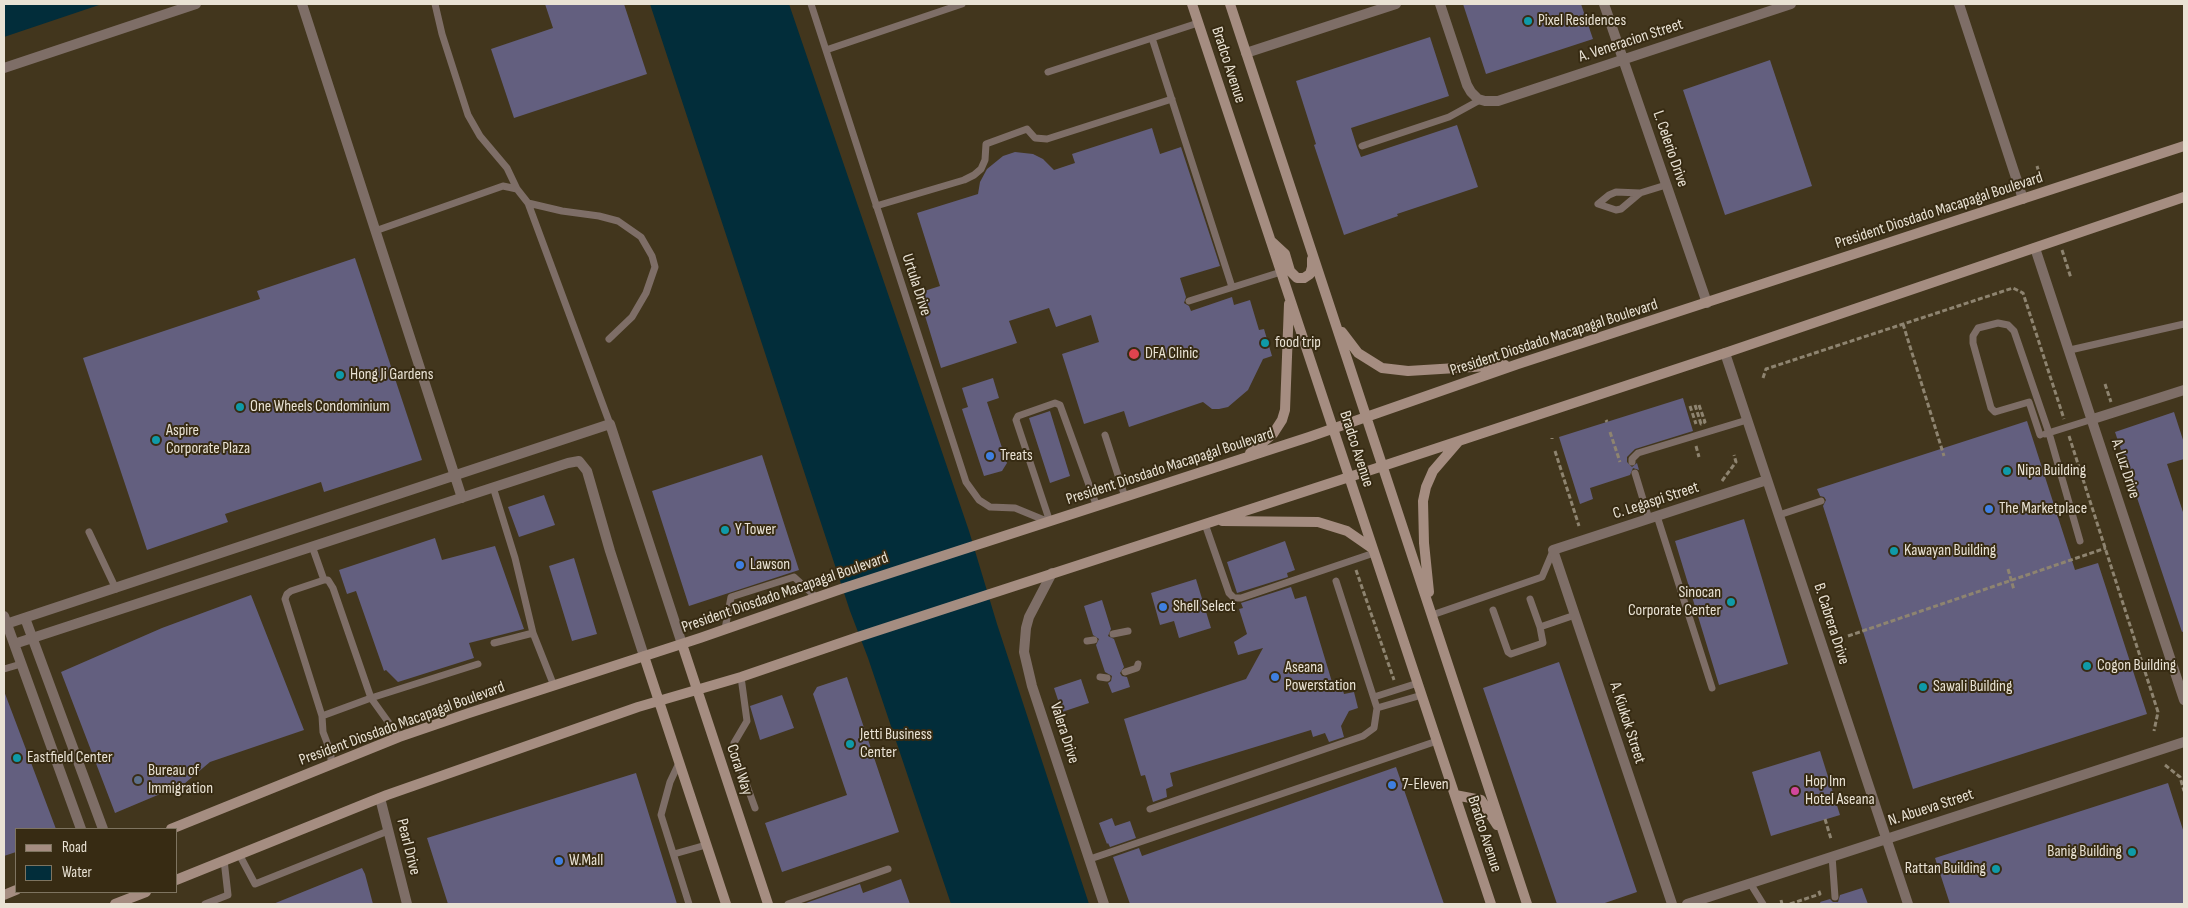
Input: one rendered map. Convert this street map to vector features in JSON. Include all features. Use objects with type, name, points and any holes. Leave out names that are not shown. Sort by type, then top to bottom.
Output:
[{"type":"main road","name":"Bradco Avenue","points":[[1192,4],[1491,904]]},
{"type":"main road","name":"Bradco Avenue","points":[[1230,4],[1527,904]]},
{"type":"main road","name":"President Diosdado Macapagal Boulevard","points":[[173,828],[399,738],[841,589],[1125,498],[1518,364],[2184,146]]},
{"type":"main road","points":[[178,879],[380,798],[529,744],[659,700],[741,677],[858,636],[1725,353],[2184,197]]},
{"type":"main road","points":[[1271,241],[1285,254],[1291,273],[1300,279],[1306,277],[1311,272],[1310,248]]},
{"type":"main road","points":[[1244,458],[1273,434],[1282,420],[1285,410],[1290,298]]},
{"type":"main road","points":[[1335,322],[1358,353],[1374,365],[1382,368],[1415,370],[1518,364]]},
{"type":"main road","points":[[1432,614],[1424,542],[1426,487],[1434,471],[1461,440]]},
{"type":"main road","points":[[1209,522],[1318,522],[1347,531],[1374,551]]},
{"type":"main road","name":"Coral Way","points":[[682,644],[768,904]]},
{"type":"main road","points":[[644,656],[726,904]]},
{"type":"main road","points":[[1455,795],[1481,800],[1506,839]]},
{"type":"main road","points":[[115,904],[128,902],[144,893]]},
{"type":"street","points":[[4,68],[196,4]]},
{"type":"street","points":[[302,4],[462,498]]},
{"type":"street","points":[[1246,53],[1396,4]]},
{"type":"street","points":[[1440,4],[1467,86],[1480,100]]},
{"type":"street","name":"L. Celerio Drive","points":[[1604,4],[1707,303]]},
{"type":"street","name":"A. Veneracion Street","points":[[1480,100],[1498,101],[1791,4]]},
{"type":"street","points":[[1959,4],[2023,199]]},
{"type":"street","name":"A. Luz Drive","points":[[2036,248],[2184,700]]},
{"type":"street","name":"B. Cabrera Drive","points":[[1725,353],[1908,904]]},
{"type":"street","points":[[2093,419],[2184,390]]},
{"type":"street","points":[[81,828],[5,620],[25,618],[116,589],[610,424],[682,644]]},
{"type":"street","points":[[14,644],[493,487],[579,461],[587,471],[610,551],[644,656]]},
{"type":"street","name":"C. Legaspi Street","points":[[1553,550],[1767,480]]},
{"type":"street","name":"A. Kiukok Street","points":[[1553,550],[1672,904]]},
{"type":"street","name":"Valera Drive","points":[[1052,573],[1029,617],[1024,652],[1032,686],[1104,904]]},
{"type":"street","points":[[25,618],[102,828]]},
{"type":"street","name":"N. Abueva Street","points":[[1687,904],[1712,900],[1750,883],[2184,742]]},
{"type":"street","name":"Pearl Drive","points":[[380,798],[407,904]]},
{"type":"lane","points":[[435,4],[442,34],[468,115],[480,136],[507,168],[517,189],[528,203],[610,424]]},
{"type":"lane","name":"Urtula Drive","points":[[810,4],[966,482],[978,500],[990,507],[1015,508],[1050,522]]},
{"type":"lane","points":[[826,50],[962,4]]},
{"type":"lane","points":[[1048,72],[1198,23]]},
{"type":"lane","points":[[1152,38],[1232,287]]},
{"type":"lane","points":[[876,206],[964,180],[974,175],[985,160],[986,144],[1027,129],[1035,138],[1047,139],[1172,99]]},
{"type":"lane","points":[[1362,146],[1449,117],[1480,100]]},
{"type":"lane","points":[[1640,193],[1621,209],[1616,210],[1598,204],[1608,195],[1616,192],[1640,193],[1666,185]]},
{"type":"lane","points":[[375,231],[503,186],[517,189]]},
{"type":"lane","points":[[528,203],[562,211],[599,216],[618,222],[641,237],[652,256],[655,267],[646,294],[632,317],[609,340]]},
{"type":"lane","points":[[1189,301],[1281,272]]},
{"type":"lane","points":[[2037,399],[1995,412],[1992,411],[1973,344],[1973,336],[1978,328],[1998,323],[2008,324],[2014,331],[2049,433],[2080,541]]},
{"type":"lane","points":[[2070,350],[2184,324]]},
{"type":"lane","points":[[1050,522],[1016,420],[1018,416],[1055,402],[1060,405],[1097,507]]},
{"type":"lane","points":[[2029,402],[2039,436],[2093,419]]},
{"type":"lane","points":[[1632,462],[1632,459],[1638,453],[1748,420]]},
{"type":"lane","points":[[1105,434],[1125,498]]},
{"type":"lane","points":[[1635,473],[1653,517],[1712,688]]},
{"type":"lane","points":[[493,487],[515,558],[533,633],[554,686]]},
{"type":"lane","points":[[1779,515],[1821,501]]},
{"type":"lane","points":[[1209,522],[1229,593],[1234,598],[1241,598],[1374,551]]},
{"type":"lane","points":[[89,532],[116,589]]},
{"type":"lane","points":[[312,546],[324,580]]},
{"type":"lane","points":[[1432,614],[1542,577],[1553,550]]},
{"type":"lane","points":[[725,629],[731,597],[794,576],[816,598]]},
{"type":"lane","points":[[331,764],[322,716],[285,599],[291,591],[328,580],[333,588],[371,698],[399,738]]},
{"type":"lane","points":[[1150,809],[1363,736],[1374,728],[1377,708],[1336,581]]},
{"type":"lane","points":[[1493,610],[1508,652],[1511,654],[1542,643],[1540,627],[1530,599]]},
{"type":"lane","points":[[1540,627],[1575,615]]},
{"type":"lane","points":[[1112,634],[1128,630]]},
{"type":"lane","points":[[494,643],[533,633]]},
{"type":"lane","points":[[4,669],[21,664]]},
{"type":"lane","points":[[322,716],[371,698],[478,664]]},
{"type":"lane","points":[[1125,672],[1137,668],[1138,664]]},
{"type":"lane","points":[[741,677],[747,721],[734,743],[734,750],[754,808]]},
{"type":"lane","points":[[1374,697],[1418,683]]},
{"type":"lane","points":[[1377,708],[1422,695]]},
{"type":"lane","points":[[1090,859],[1437,741]]},
{"type":"lane","points":[[680,763],[670,782],[662,816],[689,904]]},
{"type":"lane","points":[[239,854],[255,884],[388,831]]},
{"type":"lane","points":[[674,854],[706,844]]},
{"type":"lane","points":[[1832,856],[1835,897]]},
{"type":"lane","points":[[205,904],[228,895],[224,860]]},
{"type":"lane","points":[[788,904],[798,903],[888,869]]},
{"type":"lane","points":[[1750,883],[1763,904]]},
{"type":"path","points":[[2059,240],[2071,278]]},
{"type":"path","points":[[1763,378],[1766,369],[2013,288],[2023,293],[2158,712],[2154,731]]},
{"type":"path","points":[[1903,324],[1944,456]]},
{"type":"path","points":[[2105,384],[2114,412]]},
{"type":"path","points":[[1690,406],[1698,430]]},
{"type":"path","points":[[1610,432],[1622,468]]},
{"type":"path","points":[[1555,451],[1579,526]]},
{"type":"path","points":[[1722,481],[1736,462],[1734,454]]},
{"type":"path","points":[[1848,636],[2106,548]]},
{"type":"path","points":[[1353,560],[1397,690]]},
{"type":"path","points":[[2008,569],[2014,590]]},
{"type":"path","points":[[2165,766],[2180,777],[2184,791]]},
{"type":"path","points":[[1825,819],[1831,839]]},
{"type":"path","points":[[1790,904],[1801,903],[1820,894],[1818,889]]},
{"type":"water","points":[[4,4],[102,4],[4,37]]},
{"type":"water","points":[[650,4],[789,4],[969,531],[997,624],[1089,904],[951,904],[868,658],[850,611]]},
{"type":"building","points":[[545,4],[624,4],[647,74],[514,118],[491,49],[553,28]]},
{"type":"building","name":"Pixel Residences","points":[[1463,4],[1581,4],[1593,39],[1486,74]]},
{"type":"building","points":[[1430,37],[1449,96],[1351,128],[1357,147],[1361,157],[1457,125],[1478,187],[1397,214],[1398,216],[1344,235],[1314,145],[1316,144],[1296,81]]},
{"type":"building","points":[[1770,60],[1812,186],[1725,215],[1683,90]]},
{"type":"building","points":[[1152,128],[1160,154],[1181,147],[1220,266],[1180,278],[1186,297],[1184,303],[1189,306],[1191,311],[1232,297],[1234,305],[1250,300],[1259,330],[1264,329],[1272,356],[1263,359],[1248,390],[1228,407],[1219,409],[1212,409],[1203,402],[1129,427],[1124,411],[1084,424],[1062,354],[1099,342],[1091,315],[1056,327],[1049,308],[1009,321],[1017,343],[941,368],[918,293],[940,286],[917,213],[978,194],[980,182],[987,169],[1003,156],[1015,152],[1033,154],[1043,159],[1054,170],[1075,163],[1072,154]]},
{"type":"building","points":[[355,258],[422,460],[324,492],[321,482],[225,514],[228,522],[147,550],[83,358],[260,299],[257,291]]},
{"type":"building","points":[[993,378],[999,398],[987,402],[1007,463],[1002,471],[984,476],[962,409],[968,407],[962,388]]},
{"type":"building","points":[[1683,398],[1693,431],[1635,449],[1627,457],[1627,462],[1632,467],[1637,463],[1639,470],[1633,468],[1630,475],[1590,488],[1593,499],[1580,504],[1559,437]]},
{"type":"building","points":[[1050,411],[1070,476],[1050,483],[1029,418]]},
{"type":"building","points":[[2174,412],[2184,443],[2184,459],[2167,464],[2184,515],[2184,631],[2182,632],[2115,432]]},
{"type":"building","points":[[2027,421],[2075,570],[2098,563],[2147,714],[1913,789],[1823,506],[1826,500],[1820,496],[1817,489]]},
{"type":"building","name":"Y Tower","points":[[762,455],[799,570],[689,606],[652,491]]},
{"type":"building","points":[[544,495],[555,525],[519,537],[508,507]]},
{"type":"building","name":"Sinocan Corporate Center","points":[[1744,519],[1788,664],[1719,685],[1675,541]]},
{"type":"building","points":[[435,538],[442,560],[495,546],[524,629],[469,643],[474,658],[398,682],[386,670],[384,671],[356,591],[347,594],[339,570]]},
{"type":"building","points":[[1285,541],[1295,570],[1287,573],[1288,577],[1237,593],[1227,562]]},
{"type":"building","points":[[574,558],[597,634],[572,641],[549,566]]},
{"type":"building","points":[[1196,579],[1211,628],[1179,638],[1174,621],[1160,625],[1151,593]]},
{"type":"building","points":[[1291,587],[1295,599],[1306,596],[1332,682],[1340,680],[1344,694],[1354,692],[1358,708],[1349,711],[1341,726],[1344,737],[1329,742],[1325,733],[1313,737],[1311,730],[1170,773],[1173,786],[1166,789],[1167,797],[1153,802],[1145,775],[1141,776],[1124,719],[1246,679],[1263,648],[1238,655],[1234,642],[1247,634],[1239,609],[1243,608],[1241,603]]},
{"type":"building","points":[[251,595],[304,730],[210,762],[184,784],[115,813],[61,672],[162,628]]},
{"type":"building","points":[[1102,600],[1111,629],[1108,636],[1114,639],[1124,667],[1120,673],[1122,676],[1127,677],[1130,687],[1112,693],[1108,683],[1111,681],[1112,676],[1105,672],[1096,645],[1099,639],[1093,635],[1084,606]]},
{"type":"building","points":[[1559,662],[1637,892],[1602,904],[1557,904],[1483,688]]},
{"type":"building","name":"Jetti Business Center","points":[[847,677],[899,832],[782,872],[765,823],[847,795],[813,694],[817,687]]},
{"type":"building","points":[[1081,679],[1089,703],[1062,712],[1054,688]]},
{"type":"building","name":"Eastfield Center","points":[[4,691],[56,828],[15,828],[15,852],[4,856]]},
{"type":"building","points":[[782,695],[794,728],[760,740],[750,706]]},
{"type":"building","name":"Hop Inn Hotel Aseana","points":[[1820,751],[1840,815],[1771,836],[1752,772]]},
{"type":"building","points":[[1396,767],[1444,904],[1130,904],[1113,857],[1139,848],[1142,856]]},
{"type":"building","name":"W.Mall","points":[[636,773],[677,904],[448,904],[427,838]]},
{"type":"building","points":[[2168,783],[2184,833],[2184,904],[1950,904],[1935,858]]},
{"type":"building","points":[[1112,818],[1115,826],[1130,821],[1136,838],[1110,847],[1099,823]]},
{"type":"building","points":[[362,868],[373,904],[273,904]]},
{"type":"building","points":[[901,879],[910,904],[803,904],[860,884],[863,893]]},
{"type":"building","points":[[1862,888],[1868,904],[1821,904],[1820,902],[1830,899],[1833,902],[1838,902],[1840,895]]},
{"type":"place","name":"Pixel Residences","points":[[1528,21]]},
{"type":"place","name":"food trip","points":[[1265,343]]},
{"type":"place","name":"DFA Clinic","points":[[1134,354]]},
{"type":"place","name":"Hong Ji Gardens","points":[[340,375]]},
{"type":"place","name":"One Wheels Condominium","points":[[240,407]]},
{"type":"place","name":"Aspire Corporate Plaza","points":[[156,440]]},
{"type":"place","name":"Treats","points":[[990,456]]},
{"type":"place","name":"Nipa Building","points":[[2007,471]]},
{"type":"place","name":"The Marketplace","points":[[1989,509]]},
{"type":"place","name":"Y Tower","points":[[725,530]]},
{"type":"place","name":"Kawayan Building","points":[[1894,551]]},
{"type":"place","name":"Lawson","points":[[740,565]]},
{"type":"place","name":"Sinocan Corporate Center","points":[[1731,602]]},
{"type":"place","name":"Shell Select","points":[[1163,607]]},
{"type":"place","name":"Cogon Building","points":[[2087,666]]},
{"type":"place","name":"Aseana Powerstation","points":[[1275,677]]},
{"type":"place","name":"Sawali Building","points":[[1923,687]]},
{"type":"place","name":"Jetti Business Center","points":[[850,744]]},
{"type":"place","name":"Eastfield Center","points":[[17,758]]},
{"type":"place","name":"Bureau of Immigration","points":[[138,780]]},
{"type":"place","name":"7-Eleven","points":[[1392,785]]},
{"type":"place","name":"Hop Inn Hotel Aseana","points":[[1795,791]]},
{"type":"place","name":"Banig Building","points":[[2132,852]]},
{"type":"place","name":"W.Mall","points":[[559,861]]},
{"type":"place","name":"Rattan Building","points":[[1996,869]]}]
